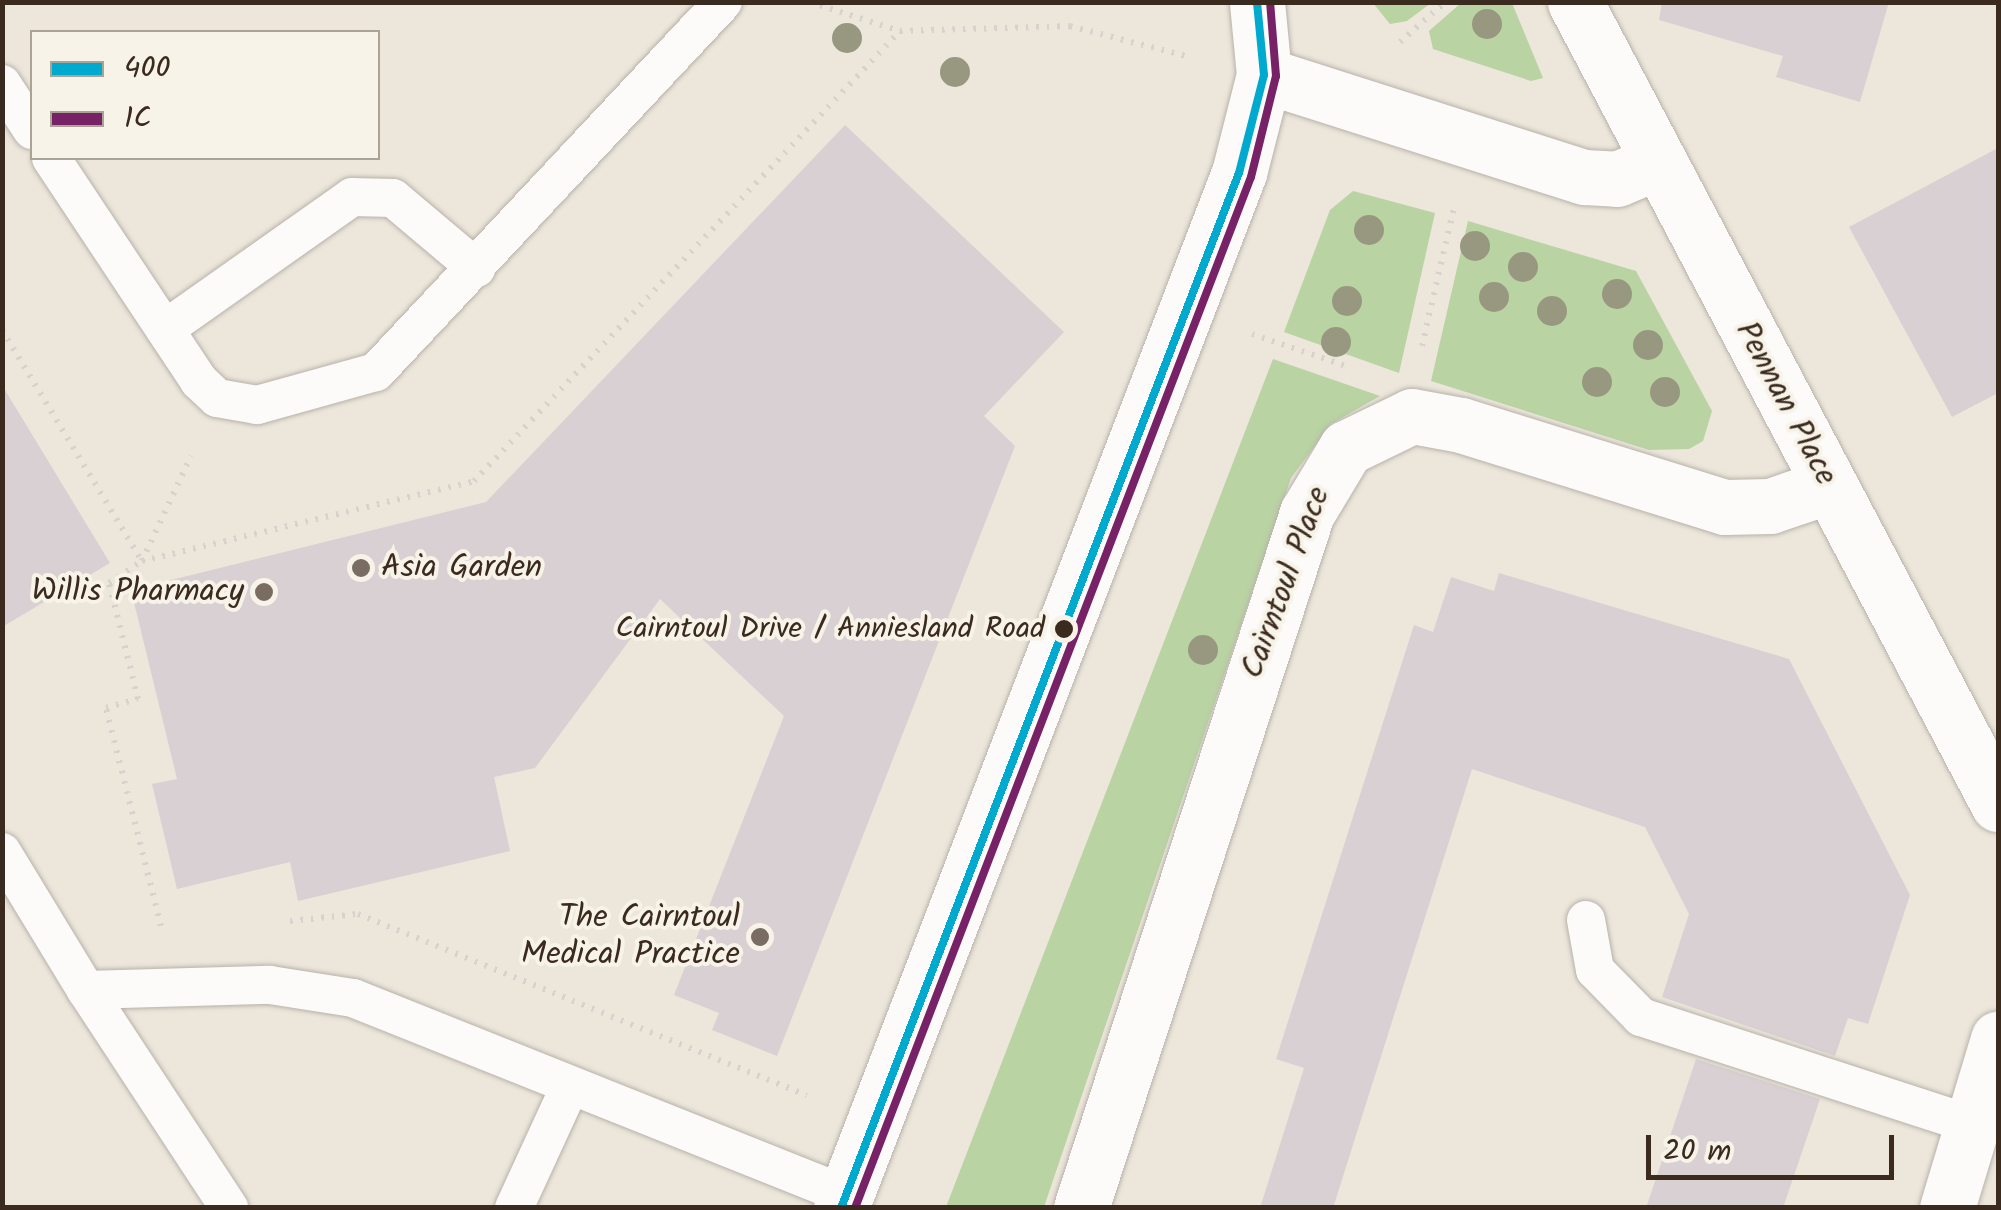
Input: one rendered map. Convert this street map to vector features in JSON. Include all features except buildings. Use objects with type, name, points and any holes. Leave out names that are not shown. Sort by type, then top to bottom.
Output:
[{"type":"street","points":[[844,1201],[1239,173],[1264,76],[1257,2]]},
{"type":"street","name":"Pennan Place","points":[[1575,2],[1998,804]]},
{"type":"street","points":[[1264,76],[1600,180],[1657,162]]},
{"type":"street","points":[[1412,416],[1461,424],[1725,507],[1770,506],[1829,486]]},
{"type":"street","name":"Cairntoul Place","points":[[1081,1208],[1307,513],[1346,448],[1412,416]]},
{"type":"street","points":[[1948,1208],[1998,1039]]},
{"type":"lane","points":[[52,160],[165,329],[217,398],[257,405],[376,372],[723,2]]},
{"type":"lane","points":[[2,84],[30,127]]},
{"type":"lane","points":[[165,329],[352,197],[393,198],[476,268]]},
{"type":"lane","points":[[2,852],[86,990],[230,1208]]},
{"type":"lane","points":[[1586,920],[1594,970],[1641,1018],[1974,1125]]},
{"type":"lane","points":[[86,990],[310,989],[399,1013],[844,1201]]},
{"type":"lane","points":[[514,1208],[570,1086]]},
{"type":"path","points":[[810,2],[900,31],[1070,26],[1264,76]]},
{"type":"path","points":[[1412,416],[1415,376],[1469,140]]},
{"type":"path","points":[[1188,311],[1395,384],[1412,416]]},
{"type":"path","points":[[164,936],[106,708],[138,699],[109,583],[142,561],[217,398]]},
{"type":"path","points":[[280,922],[358,914],[874,1122]]},
{"type":"green space","points":[[1373,3],[1431,3],[1407,21],[1390,24]]},
{"type":"green space","points":[[1461,3],[1512,3],[1543,78],[1531,81],[1433,49],[1429,31]]},
{"type":"green space","points":[[1353,191],[1435,213],[1399,373],[1284,332],[1330,210]]},
{"type":"green space","points":[[1468,221],[1636,271],[1712,411],[1703,441],[1689,449],[1649,450],[1431,381]]},
{"type":"green space","points":[[1273,359],[1380,396],[1331,424],[1291,478],[1044,1207],[946,1207]]},
{"type":"transit line","name":"400","points":[[841,1208],[1239,173],[1264,75],[1257,2]]},
{"type":"transit line","name":"1C","points":[[855,1208],[1251,177],[1276,76],[1270,2]]},
{"type":"place","name":"Asia Garden","points":[[361,568]]},
{"type":"place","name":"Willis Pharmacy","points":[[264,592]]},
{"type":"place","name":"Cairntoul Drive / Anniesland Road","points":[[1064,629]]},
{"type":"place","name":"The Cairntoul Medical Practice","points":[[760,937]]}]
